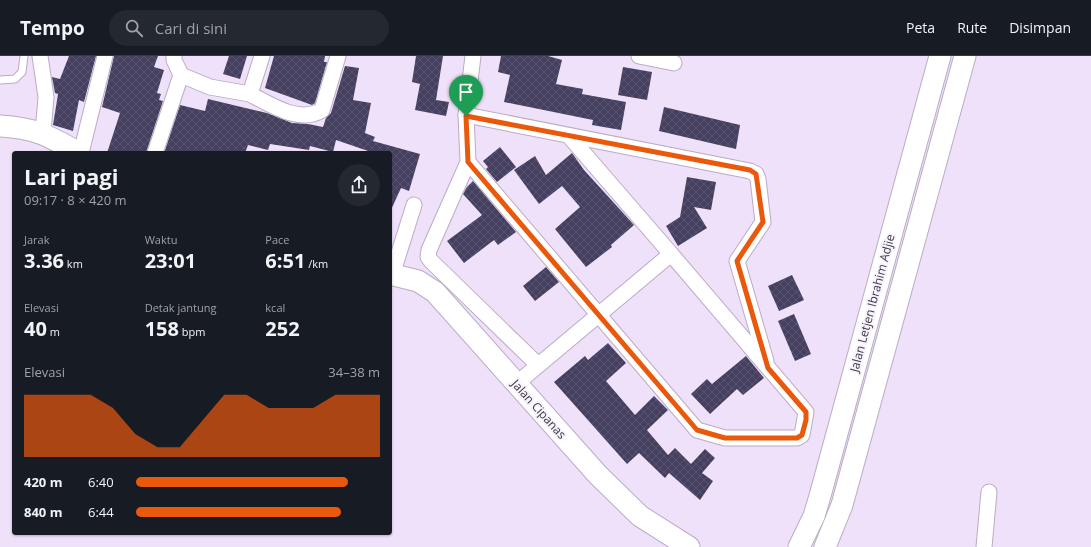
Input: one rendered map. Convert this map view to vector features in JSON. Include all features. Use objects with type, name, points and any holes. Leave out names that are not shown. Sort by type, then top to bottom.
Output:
[{"type":"street","points":[[40,56],[46,97],[43,133]]},
{"type":"street","points":[[81,151],[105,56]]},
{"type":"street","points":[[174,56],[174,60],[181,75],[210,87],[250,94],[280,110],[302,116],[313,116],[322,110],[338,56]]},
{"type":"street","points":[[250,94],[262,56]]},
{"type":"street","points":[[473,56],[466,116],[468,162],[429,250],[428,256],[430,261],[538,365]]},
{"type":"street","points":[[639,56],[674,63]]},
{"type":"street","name":"Jalan Letjen Ibrahim Adjie","points":[[799,547],[814,516],[820,496],[940,56]]},
{"type":"street","name":"Jalan Letjen Ibrahim Adjie","points":[[824,547],[842,505],[965,56]]},
{"type":"street","points":[[155,151],[181,75]]},
{"type":"street","points":[[466,116],[750,170],[756,174],[763,222],[737,261],[768,368]]},
{"type":"street","points":[[0,126],[18,127],[43,133],[76,151]]},
{"type":"street","points":[[468,162],[697,430],[725,438],[797,438],[802,435],[806,420],[806,412],[569,136]]},
{"type":"street","points":[[392,271],[414,205]]},
{"type":"street","points":[[516,384],[671,254]]},
{"type":"street","name":"Jalan Cipanas","points":[[392,274],[418,281],[435,292],[598,475],[640,516],[689,547]]},
{"type":"street","points":[[984,547],[989,492]]},
{"type":"lane","points":[[0,80],[15,79],[22,72],[24,56]]},
{"type":"building","points":[[69,56],[96,56],[84,102],[79,100],[73,131],[53,125],[58,94],[55,93],[52,77],[60,79]]},
{"type":"building","points":[[114,56],[158,56],[154,67],[164,70],[157,93],[161,94],[159,100],[163,101],[147,151],[108,151],[120,113],[102,107]]},
{"type":"building","points":[[229,56],[247,56],[240,79],[223,74]]},
{"type":"building","points":[[274,56],[325,56],[324,62],[327,62],[315,103],[312,105],[265,88]]},
{"type":"building","points":[[416,56],[443,56],[436,100],[449,102],[446,116],[415,110],[420,84],[412,82]]},
{"type":"building","points":[[501,56],[548,56],[562,60],[556,84],[583,89],[582,94],[626,102],[621,130],[592,125],[593,120],[504,102],[510,75],[498,72]]},
{"type":"building","points":[[345,66],[359,68],[353,100],[371,103],[365,133],[375,137],[373,141],[420,154],[409,191],[401,188],[392,208],[392,151],[368,151],[336,140],[333,151],[310,146],[309,150],[270,144],[268,150],[248,145],[246,151],[165,151],[180,105],[205,111],[208,99],[267,113],[292,123],[323,127],[326,118],[331,113]]},
{"type":"building","points":[[623,67],[652,72],[647,100],[618,95]]},
{"type":"building","points":[[664,107],[740,125],[736,149],[659,131]]},
{"type":"building","points":[[500,147],[516,167],[497,182],[486,169],[488,167],[483,161]]},
{"type":"building","points":[[572,153],[584,170],[634,225],[611,245],[612,247],[586,267],[555,229],[580,207],[562,186],[539,204],[514,170],[535,156],[546,175]]},
{"type":"building","points":[[687,177],[716,182],[711,210],[694,207],[707,228],[678,246],[666,226],[680,217]]},
{"type":"building","points":[[473,181],[516,232],[498,245],[494,240],[464,263],[447,241],[482,215],[463,194]]},
{"type":"building","points":[[546,267],[559,282],[535,301],[523,286]]},
{"type":"building","points":[[792,275],[804,300],[779,311],[768,286]]},
{"type":"building","points":[[794,314],[811,354],[795,361],[778,321]]},
{"type":"building","points":[[608,343],[626,363],[606,381],[635,415],[654,396],[668,410],[647,430],[668,455],[675,448],[691,464],[705,449],[715,458],[702,473],[713,481],[700,500],[669,473],[665,478],[639,453],[627,464],[554,382],[585,356],[588,360]]},
{"type":"building","points":[[746,356],[764,378],[743,395],[737,389],[710,414],[691,394],[707,379],[712,384]]},
{"type":"route","points":[[466,116],[750,170],[756,174],[758,179],[763,222],[738,257],[737,261],[768,368],[806,412],[806,420],[802,435],[797,438],[725,438],[697,430],[468,162],[466,116]]}]
